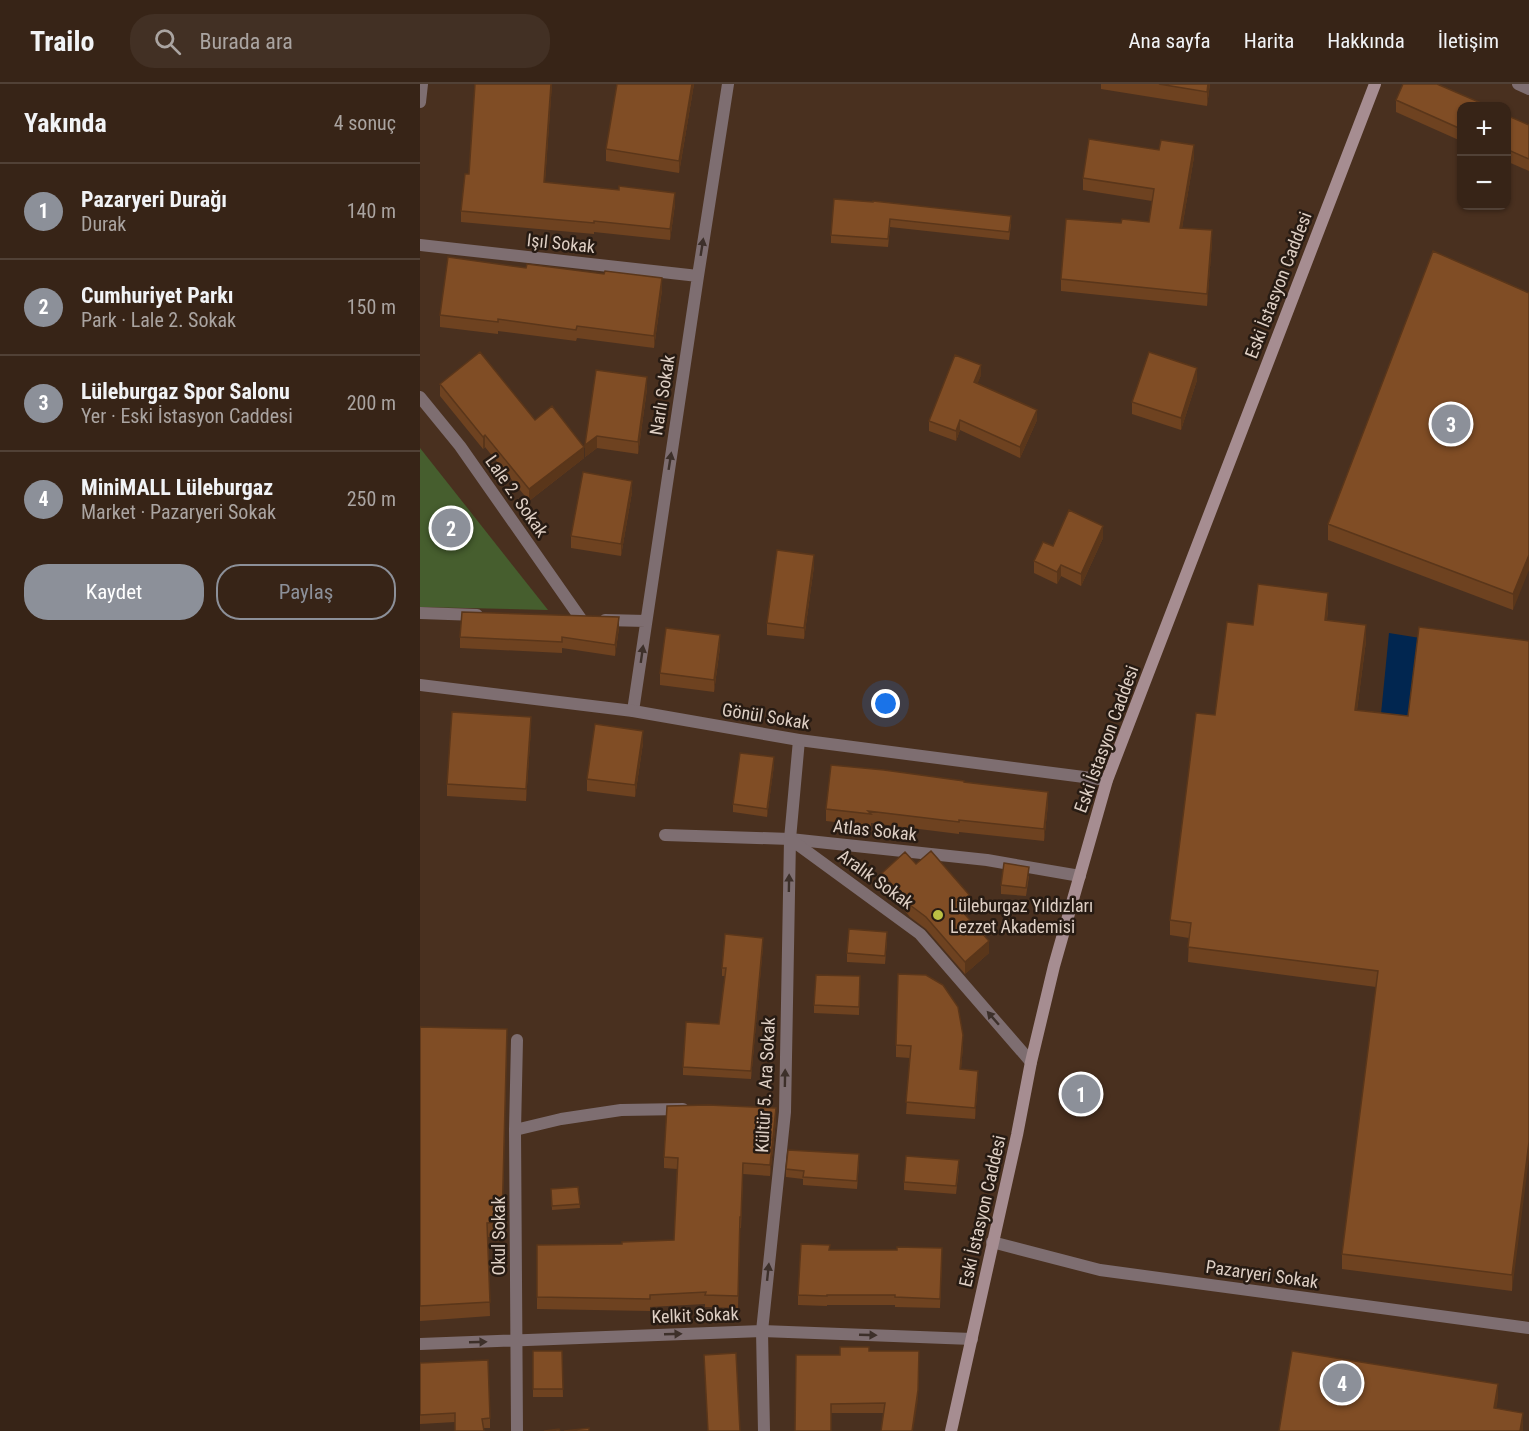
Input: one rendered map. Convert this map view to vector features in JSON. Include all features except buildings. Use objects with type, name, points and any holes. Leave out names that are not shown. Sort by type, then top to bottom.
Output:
[{"type":"main road","name":"Eski İstasyon Caddesi","points":[[951,1431],[1054,966],[1107,780],[1375,84]]},
{"type":"street","points":[[420,102],[422,84]]},
{"type":"street","name":"Narlı Sokak","points":[[633,711],[728,84]]},
{"type":"street","points":[[1518,84],[1529,89]]},
{"type":"street","name":"Işıl Sokak","points":[[420,245],[698,276]]},
{"type":"street","name":"Lale 2. Sokak","points":[[420,397],[460,446],[575,619],[646,621]]},
{"type":"street","points":[[420,613],[489,616]]},
{"type":"street","name":"Gönül Sokak","points":[[420,685],[633,711],[800,740],[1107,780]]},
{"type":"street","name":"Kültür 5. Ara Sokak","points":[[764,1431],[762,1331],[779,1112],[790,838],[800,740]]},
{"type":"street","name":"Atlas Sokak","points":[[664,836],[790,838],[987,860],[1080,876]]},
{"type":"street","name":"Aralık Sokak","points":[[790,838],[920,934],[1031,1062]]},
{"type":"street","name":"Okul Sokak","points":[[517,1040],[515,1130],[517,1431]]},
{"type":"street","points":[[515,1130],[561,1119],[621,1110],[697,1109]]},
{"type":"street","name":"Pazaryeri Sokak","points":[[993,1242],[1100,1270],[1529,1328]]},
{"type":"street","name":"Kelkit Sokak","points":[[420,1344],[762,1331],[972,1339]]},
{"type":"green space","points":[[420,448],[548,610],[420,607]]},
{"type":"water","points":[[1389,633],[1420,638],[1410,717],[1381,714]]},
{"type":"place","name":"Lüleburgaz Spor Salonu","points":[[1451,424]]},
{"type":"place","name":"Cumhuriyet Parkı","points":[[451,528]]},
{"type":"place","name":"Lüleburgaz Yıldızları Lezzet Akademisi","points":[[938,915]]},
{"type":"place","name":"Pazaryeri Durağı","points":[[1081,1094]]},
{"type":"place","name":"MiniMALL Lüleburgaz","points":[[1342,1383]]}]
